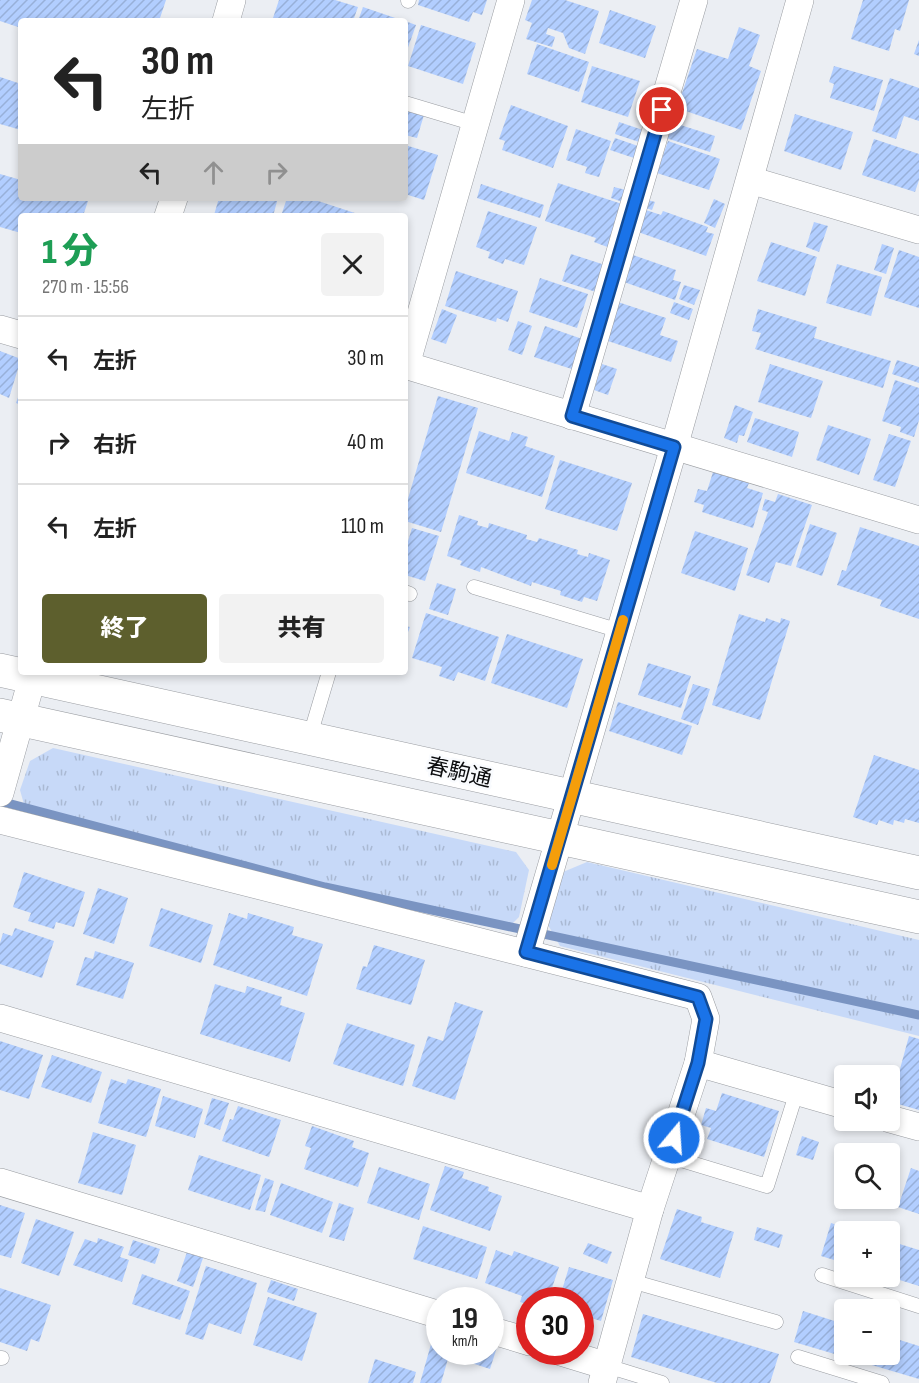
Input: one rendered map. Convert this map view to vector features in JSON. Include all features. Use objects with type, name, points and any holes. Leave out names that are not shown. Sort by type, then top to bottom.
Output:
[{"type":"street","points":[[227,18],[232,0]]},
{"type":"street","points":[[408,356],[511,0]]},
{"type":"street","points":[[572,416],[694,0]]},
{"type":"street","points":[[526,952],[674,447],[800,0]]},
{"type":"street","points":[[750,180],[919,230]]},
{"type":"street","points":[[0,328],[18,333]]},
{"type":"street","points":[[408,367],[919,520]]},
{"type":"street","name":"春駒通","points":[[0,670],[18,673]]},
{"type":"street","points":[[0,794],[10,718],[33,676]]},
{"type":"street","name":"春駒通","points":[[33,676],[572,798],[919,873]]},
{"type":"street","name":"春駒通","points":[[10,718],[919,918]]},
{"type":"street","points":[[0,820],[698,997],[706,1019],[698,1063],[650,1209],[605,1374],[587,1365]]},
{"type":"street","points":[[0,1018],[650,1209]]},
{"type":"street","points":[[698,1063],[834,1102]]},
{"type":"street","points":[[900,1122],[919,1127]]},
{"type":"street","points":[[0,1182],[426,1311]]},
{"type":"lane","points":[[408,104],[475,124]]},
{"type":"lane","points":[[474,587],[620,631]]},
{"type":"lane","points":[[309,739],[328,675]]},
{"type":"lane","points":[[668,1156],[767,1186],[797,1091]]},
{"type":"lane","points":[[822,1275],[919,1305]]},
{"type":"lane","points":[[631,1281],[776,1322]]},
{"type":"lane","points":[[798,1357],[882,1383]]},
{"type":"lane","points":[[605,1374],[662,1383]]},
{"type":"green space","points":[[53,748],[516,852],[529,870],[519,917],[506,930],[27,815],[20,790],[30,761]]},
{"type":"green space","points":[[587,862],[919,940],[919,1036],[560,946],[548,925],[563,872]]},
{"type":"building","points":[[0,0],[166,0],[160,18],[18,18],[18,27],[0,21]]},
{"type":"building","points":[[279,0],[335,0],[358,7],[354,18],[273,18]]},
{"type":"building","points":[[419,0],[487,0],[482,15],[473,12],[469,22],[418,5]]},
{"type":"building","points":[[532,0],[565,0],[599,11],[585,54],[569,48],[563,33],[548,28],[546,34],[555,37],[552,47],[526,39],[532,23],[525,20]]},
{"type":"building","points":[[863,0],[909,0],[900,31],[895,29],[889,51],[851,39]]},
{"type":"building","points":[[363,7],[395,18],[359,18]]},
{"type":"building","points":[[610,10],[656,26],[645,58],[599,43]]},
{"type":"building","points":[[408,22],[416,25],[408,48]]},
{"type":"building","points":[[421,25],[476,43],[463,84],[408,66]]},
{"type":"building","points":[[739,27],[760,35],[749,66],[761,71],[741,130],[677,108],[697,49],[728,59]]},
{"type":"building","points":[[919,40],[919,56],[914,54]]},
{"type":"building","points":[[537,44],[589,62],[579,92],[527,74]]},
{"type":"building","points":[[592,66],[640,81],[628,117],[581,102]]},
{"type":"building","points":[[834,66],[883,80],[874,111],[830,98],[834,84],[829,82]]},
{"type":"building","points":[[0,77],[18,83],[18,129],[0,124]]},
{"type":"building","points":[[890,78],[919,88],[919,121],[904,116],[896,139],[872,131]]},
{"type":"building","points":[[511,105],[568,126],[553,168],[502,150],[505,141],[499,139]]},
{"type":"building","points":[[408,111],[424,115],[417,138],[408,136]]},
{"type":"building","points":[[795,114],[853,132],[841,170],[784,151]]},
{"type":"building","points":[[619,122],[643,130],[639,142],[615,134]]},
{"type":"building","points":[[671,122],[715,136],[710,152],[666,138]]},
{"type":"building","points":[[576,129],[611,141],[599,177],[585,173],[587,167],[566,160]]},
{"type":"building","points":[[615,138],[638,146],[634,158],[610,150]]},
{"type":"building","points":[[874,139],[919,154],[919,180],[915,192],[862,175]]},
{"type":"building","points":[[668,141],[720,159],[709,190],[657,173]]},
{"type":"building","points":[[408,146],[438,155],[424,200],[408,195]]},
{"type":"building","points":[[0,174],[18,179],[18,201],[88,201],[84,213],[18,213],[18,232],[0,227]]},
{"type":"building","points":[[558,183],[625,205],[610,248],[594,242],[596,238],[545,221]]},
{"type":"building","points":[[481,184],[544,205],[540,218],[477,198]]},
{"type":"building","points":[[614,187],[626,190],[623,202],[611,198]]},
{"type":"building","points":[[714,199],[725,204],[715,228],[704,223]]},
{"type":"building","points":[[648,200],[655,202],[652,210],[645,208]]},
{"type":"building","points":[[218,201],[277,201],[274,213],[215,213]]},
{"type":"building","points":[[286,201],[318,201],[355,213],[282,213]]},
{"type":"building","points":[[646,210],[661,215],[663,211],[708,227],[706,232],[714,234],[706,256],[638,232]]},
{"type":"building","points":[[488,211],[537,227],[524,265],[505,259],[503,264],[488,258],[490,252],[476,247]]},
{"type":"building","points":[[814,222],[828,226],[819,252],[806,247]]},
{"type":"building","points":[[771,242],[817,257],[805,296],[757,281]]},
{"type":"building","points":[[882,244],[894,248],[886,274],[874,270]]},
{"type":"building","points":[[899,250],[919,257],[919,308],[884,297]]},
{"type":"building","points":[[571,254],[605,265],[596,292],[562,281]]},
{"type":"building","points":[[633,255],[676,270],[673,280],[681,282],[675,300],[624,282]]},
{"type":"building","points":[[837,264],[882,277],[871,316],[826,303]]},
{"type":"building","points":[[456,271],[518,291],[508,322],[497,318],[496,322],[445,306]]},
{"type":"building","points":[[540,278],[588,294],[577,328],[529,312]]},
{"type":"building","points":[[684,285],[700,290],[694,305],[679,299]]},
{"type":"building","points":[[618,302],[666,318],[660,335],[678,341],[671,362],[605,340]]},
{"type":"building","points":[[674,302],[693,309],[689,320],[670,313]]},
{"type":"building","points":[[442,309],[457,315],[446,344],[431,339]]},
{"type":"building","points":[[758,309],[817,327],[814,338],[891,361],[883,388],[755,349],[761,333],[752,331]]},
{"type":"building","points":[[518,321],[532,326],[522,355],[508,350]]},
{"type":"building","points":[[545,326],[588,341],[578,371],[534,357]]},
{"type":"building","points":[[0,351],[18,358],[18,369],[9,398],[0,394]]},
{"type":"building","points":[[897,360],[919,367],[919,383],[892,374]]},
{"type":"building","points":[[602,364],[617,369],[608,395],[594,390]]},
{"type":"building","points":[[770,364],[823,381],[811,418],[758,402]]},
{"type":"building","points":[[895,380],[919,388],[919,420],[914,437],[900,432],[901,427],[882,421]]},
{"type":"building","points":[[438,396],[478,408],[441,532],[408,522],[408,499]]},
{"type":"building","points":[[735,405],[753,412],[744,436],[739,435],[737,443],[724,438]]},
{"type":"building","points":[[755,418],[799,432],[792,457],[747,442]]},
{"type":"building","points":[[828,425],[871,439],[859,475],[816,460]]},
{"type":"building","points":[[479,431],[509,441],[512,432],[528,437],[525,446],[555,456],[542,497],[466,473]]},
{"type":"building","points":[[889,434],[911,441],[895,487],[873,480]]},
{"type":"building","points":[[560,460],[632,483],[617,531],[545,509]]},
{"type":"building","points":[[713,472],[749,483],[747,488],[763,493],[753,528],[702,512],[704,505],[694,502],[698,489],[707,491]]},
{"type":"building","points":[[778,494],[812,505],[791,566],[776,562],[769,583],[746,575],[768,512],[762,510],[765,499],[775,502]]},
{"type":"building","points":[[459,515],[478,521],[477,525],[488,528],[489,523],[527,535],[526,539],[537,542],[539,538],[578,550],[577,554],[588,557],[589,553],[610,560],[597,601],[584,597],[582,602],[560,595],[561,591],[532,582],[531,586],[481,567],[480,572],[460,565],[462,561],[447,556]]},
{"type":"building","points":[[810,524],[837,533],[822,576],[796,567]]},
{"type":"building","points":[[860,527],[919,546],[919,619],[880,606],[882,600],[837,585],[842,570],[846,571]]},
{"type":"building","points":[[412,528],[439,536],[425,581],[408,576],[408,541]]},
{"type":"building","points":[[695,531],[748,548],[735,591],[681,573]]},
{"type":"building","points":[[437,583],[456,589],[448,615],[429,609]]},
{"type":"building","points":[[426,613],[499,637],[485,681],[458,672],[454,681],[439,676],[442,667],[412,658]]},
{"type":"building","points":[[739,614],[765,622],[766,618],[780,623],[781,618],[790,621],[760,720],[712,705]]},
{"type":"building","points":[[507,634],[583,659],[567,708],[491,683]]},
{"type":"building","points":[[648,663],[691,676],[681,708],[638,695]]},
{"type":"building","points":[[693,684],[710,689],[698,725],[681,719]]},
{"type":"building","points":[[618,702],[692,726],[682,755],[609,731]]},
{"type":"building","points":[[874,755],[919,770],[919,823],[905,819],[904,823],[894,820],[893,825],[879,820],[877,825],[853,817]]},
{"type":"building","points":[[24,872],[85,892],[74,927],[56,922],[54,929],[28,921],[31,913],[13,907]]},
{"type":"building","points":[[98,888],[128,898],[114,944],[83,934]]},
{"type":"building","points":[[161,908],[213,925],[201,963],[149,946]]},
{"type":"building","points":[[229,913],[247,919],[248,913],[294,927],[292,935],[323,944],[307,996],[213,965]]},
{"type":"building","points":[[15,928],[54,941],[42,978],[0,964],[0,943],[3,933],[12,936]]},
{"type":"building","points":[[374,945],[425,960],[411,1005],[356,989],[363,966],[367,967]]},
{"type":"building","points":[[95,951],[134,963],[123,999],[76,985],[85,957],[93,959]]},
{"type":"building","points":[[215,984],[245,993],[247,986],[282,997],[280,1005],[305,1013],[290,1062],[200,1034]]},
{"type":"building","points":[[455,1002],[483,1011],[455,1100],[412,1086],[428,1036],[443,1041]]},
{"type":"building","points":[[347,1023],[415,1045],[403,1086],[333,1064]]},
{"type":"building","points":[[909,1036],[919,1039],[919,1110],[900,1105],[900,1069]]},
{"type":"building","points":[[0,1041],[43,1055],[29,1099],[0,1090]]},
{"type":"building","points":[[52,1055],[102,1072],[91,1103],[41,1087]]},
{"type":"building","points":[[111,1079],[126,1084],[128,1079],[161,1089],[146,1137],[98,1123]]},
{"type":"building","points":[[722,1093],[779,1111],[764,1157],[707,1139],[711,1128],[701,1125],[706,1108],[716,1111]]},
{"type":"building","points":[[163,1096],[203,1109],[195,1138],[155,1126]]},
{"type":"building","points":[[212,1098],[229,1103],[220,1130],[204,1124]]},
{"type":"building","points":[[238,1106],[281,1120],[269,1157],[222,1141],[230,1119],[233,1120]]},
{"type":"building","points":[[312,1126],[354,1141],[352,1147],[369,1153],[358,1187],[304,1169],[311,1148],[305,1146]]},
{"type":"building","points":[[93,1132],[136,1145],[122,1195],[78,1183]]},
{"type":"building","points":[[802,1136],[819,1142],[813,1160],[796,1155]]},
{"type":"building","points":[[199,1155],[261,1175],[250,1210],[188,1190]]},
{"type":"building","points":[[445,1166],[464,1172],[462,1178],[489,1187],[488,1191],[502,1196],[490,1231],[430,1210]]},
{"type":"building","points":[[379,1167],[430,1184],[419,1220],[367,1203]]},
{"type":"building","points":[[911,1168],[919,1171],[919,1214],[900,1208]]},
{"type":"building","points":[[265,1178],[274,1181],[265,1212],[255,1210]]},
{"type":"building","points":[[281,1183],[333,1202],[322,1233],[270,1215]]},
{"type":"building","points":[[339,1203],[354,1208],[344,1241],[329,1237]]},
{"type":"building","points":[[0,1205],[25,1213],[11,1258],[0,1255]]},
{"type":"building","points":[[677,1209],[702,1217],[701,1222],[734,1232],[720,1278],[660,1259]]},
{"type":"building","points":[[36,1219],[74,1232],[59,1276],[21,1263]]},
{"type":"building","points":[[831,1223],[834,1224],[834,1260],[821,1256]]},
{"type":"building","points":[[423,1226],[487,1247],[477,1279],[413,1259]]},
{"type":"building","points":[[757,1227],[783,1235],[779,1248],[754,1240]]},
{"type":"building","points":[[98,1238],[124,1247],[120,1257],[129,1260],[122,1282],[73,1265],[85,1239],[97,1243]]},
{"type":"building","points":[[133,1240],[160,1249],[155,1264],[128,1255]]},
{"type":"building","points":[[588,1243],[612,1252],[607,1264],[583,1254]]},
{"type":"building","points":[[900,1244],[919,1250],[919,1286],[900,1280]]},
{"type":"building","points":[[496,1250],[512,1256],[514,1251],[559,1267],[552,1287],[516,1287],[516,1294],[504,1290],[504,1287],[485,1283]]},
{"type":"building","points":[[187,1252],[203,1258],[193,1287],[177,1281]]},
{"type":"building","points":[[206,1266],[257,1283],[241,1334],[209,1323],[203,1340],[185,1334]]},
{"type":"building","points":[[569,1267],[613,1280],[601,1321],[594,1319],[594,1287],[563,1287]]},
{"type":"building","points":[[142,1274],[190,1291],[180,1320],[132,1304]]},
{"type":"building","points":[[271,1280],[298,1289],[294,1301],[267,1292]]},
{"type":"building","points":[[0,1288],[51,1305],[39,1342],[31,1339],[27,1351],[0,1342]]},
{"type":"building","points":[[268,1297],[317,1313],[302,1361],[253,1345]]},
{"type":"building","points":[[803,1311],[834,1321],[834,1354],[794,1342]]},
{"type":"building","points":[[643,1314],[779,1354],[770,1383],[717,1383],[631,1357]]},
{"type":"building","points":[[900,1340],[919,1346],[919,1379],[872,1365],[900,1365]]},
{"type":"building","points":[[375,1359],[416,1372],[413,1383],[368,1383]]},
{"type":"building","points":[[426,1362],[426,1365],[446,1365],[441,1383],[420,1383]]},
{"type":"building","points":[[478,1365],[491,1365],[490,1369]]},
{"type":"waterway","points":[[0,801],[325,887],[919,1015]]},
{"type":"slow traffic","points":[[552,865],[623,620]]},
{"type":"route","points":[[662,110],[572,416],[674,447],[526,952],[698,997],[706,1019],[698,1063],[674,1138]]}]
